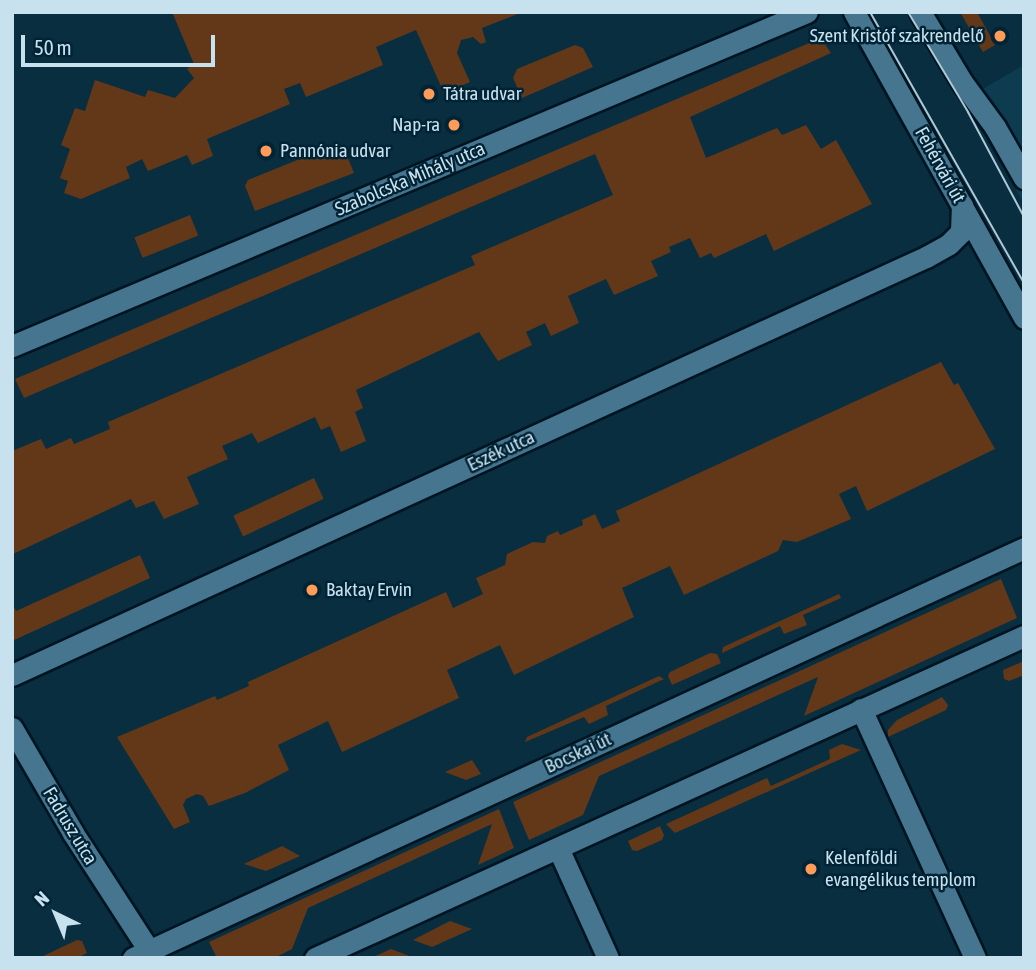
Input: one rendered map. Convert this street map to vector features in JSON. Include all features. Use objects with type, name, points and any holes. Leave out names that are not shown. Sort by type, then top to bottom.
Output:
[{"type":"street","name":"Szabolcska Mihály utca","points":[[12,346],[807,12]]},
{"type":"street","name":"Fehérvári út","points":[[855,12],[1024,318]]},
{"type":"street","points":[[920,12],[962,82],[995,127],[1024,178]]},
{"type":"street","name":"Eszék utca","points":[[12,675],[926,257],[949,244],[961,232],[962,205]]},
{"type":"street","name":"Bocskai út","points":[[145,955],[1024,548]]},
{"type":"street","points":[[316,958],[1024,636]]},
{"type":"street","points":[[861,709],[975,958]]},
{"type":"street","name":"Fadrusz utca","points":[[12,728],[145,955]]},
{"type":"street","points":[[558,848],[608,958]]},
{"type":"shaded area","points":[[172,12],[523,12],[482,28],[486,42],[481,44],[473,37],[461,40],[457,53],[470,82],[444,93],[416,30],[376,47],[383,65],[306,97],[300,83],[284,89],[290,104],[207,139],[213,156],[192,165],[187,155],[148,171],[142,159],[126,167],[130,178],[81,199],[64,193],[68,181],[60,178],[70,149],[61,145],[75,108],[85,111],[95,80],[145,97],[148,90],[175,98],[194,78],[187,69],[194,64]]},
{"type":"shaded area","points":[[960,12],[977,12],[995,45],[983,52]]},
{"type":"shaded area","points":[[821,38],[831,53],[690,117],[706,158],[777,128],[782,135],[806,125],[821,149],[836,140],[872,204],[774,251],[766,234],[714,258],[711,253],[700,258],[690,238],[669,247],[671,252],[651,261],[658,276],[614,295],[606,279],[568,296],[579,323],[551,336],[545,323],[526,332],[532,345],[498,361],[479,332],[356,390],[363,408],[355,412],[366,441],[341,452],[330,426],[321,430],[315,417],[258,443],[252,433],[222,446],[228,459],[187,477],[199,504],[164,519],[154,501],[136,508],[131,499],[13,554],[12,451],[41,439],[46,449],[71,438],[74,444],[110,429],[108,422],[475,265],[471,256],[613,195],[595,154],[24,398],[15,379]]},
{"type":"shaded area","points":[[575,45],[583,48],[593,67],[522,98],[513,78],[517,69]]},
{"type":"shaded area","points":[[1024,65],[1024,204],[965,99]]},
{"type":"shaded area","points":[[337,144],[343,146],[354,173],[255,211],[245,186],[248,180]]},
{"type":"shaded area","points":[[190,215],[198,235],[143,258],[134,237]]},
{"type":"shaded area","points":[[941,362],[954,385],[958,383],[995,449],[867,511],[856,486],[839,494],[851,519],[797,542],[783,540],[778,551],[684,595],[670,566],[622,588],[634,617],[514,675],[500,645],[447,670],[459,698],[342,752],[328,721],[278,745],[289,770],[245,793],[209,806],[203,796],[197,794],[186,799],[183,805],[190,822],[174,829],[117,737],[215,696],[217,700],[249,686],[248,682],[446,592],[453,608],[483,594],[476,578],[505,565],[507,554],[533,542],[545,543],[547,536],[558,531],[560,535],[583,525],[582,520],[595,514],[602,529],[620,521],[616,511]]},
{"type":"shaded area","points":[[314,478],[324,499],[243,536],[233,516]]},
{"type":"shaded area","points":[[140,555],[150,578],[12,641],[12,604],[16,611]]},
{"type":"shaded area","points":[[1001,579],[1017,618],[804,716],[818,677],[599,776],[583,815],[529,840],[513,802]]},
{"type":"shaded area","points":[[839,594],[841,598],[803,615],[807,625],[784,634],[780,626],[722,653],[723,647]]},
{"type":"shaded area","points":[[710,653],[717,654],[721,663],[672,685],[668,676],[670,672]]},
{"type":"shaded area","points":[[1024,661],[1024,675],[1009,681],[1004,679],[1003,670]]},
{"type":"shaded area","points":[[659,676],[664,679],[606,706],[608,715],[589,724],[584,717],[525,742],[527,737]]},
{"type":"shaded area","points":[[942,697],[948,705],[946,710],[888,737],[888,730],[897,720]]},
{"type":"shaded area","points":[[842,744],[861,750],[675,833],[666,824],[767,778],[771,786],[830,759],[829,750]]},
{"type":"shaded area","points":[[472,760],[481,774],[466,780],[445,772]]},
{"type":"shaded area","points":[[499,809],[514,848],[478,865],[492,824],[308,908],[292,949],[274,958],[217,958],[209,942]]},
{"type":"shaded area","points":[[660,826],[664,835],[662,840],[637,851],[632,850],[628,841]]},
{"type":"shaded area","points":[[282,846],[300,856],[266,871],[244,864]]},
{"type":"shaded area","points":[[450,921],[472,929],[432,947],[413,940]]},
{"type":"shaded area","points":[[77,940],[82,941],[87,953],[77,958],[39,958]]},
{"type":"shaded area","points":[[391,949],[412,957],[371,958]]},
{"type":"tram line","points":[[870,12],[1024,283]]},
{"type":"tram line","points":[[908,12],[968,112],[1024,217]]},
{"type":"place","name":"Szent Kristóf szakrendelő","points":[[1000,36]]},
{"type":"place","name":"Tátra udvar","points":[[429,94]]},
{"type":"place","name":"Nap-ra","points":[[454,125]]},
{"type":"place","name":"Pannónia udvar","points":[[266,151]]},
{"type":"place","name":"Baktay Ervin","points":[[312,590]]},
{"type":"place","name":"Kelenföldi evangélikus templom","points":[[811,869]]}]
